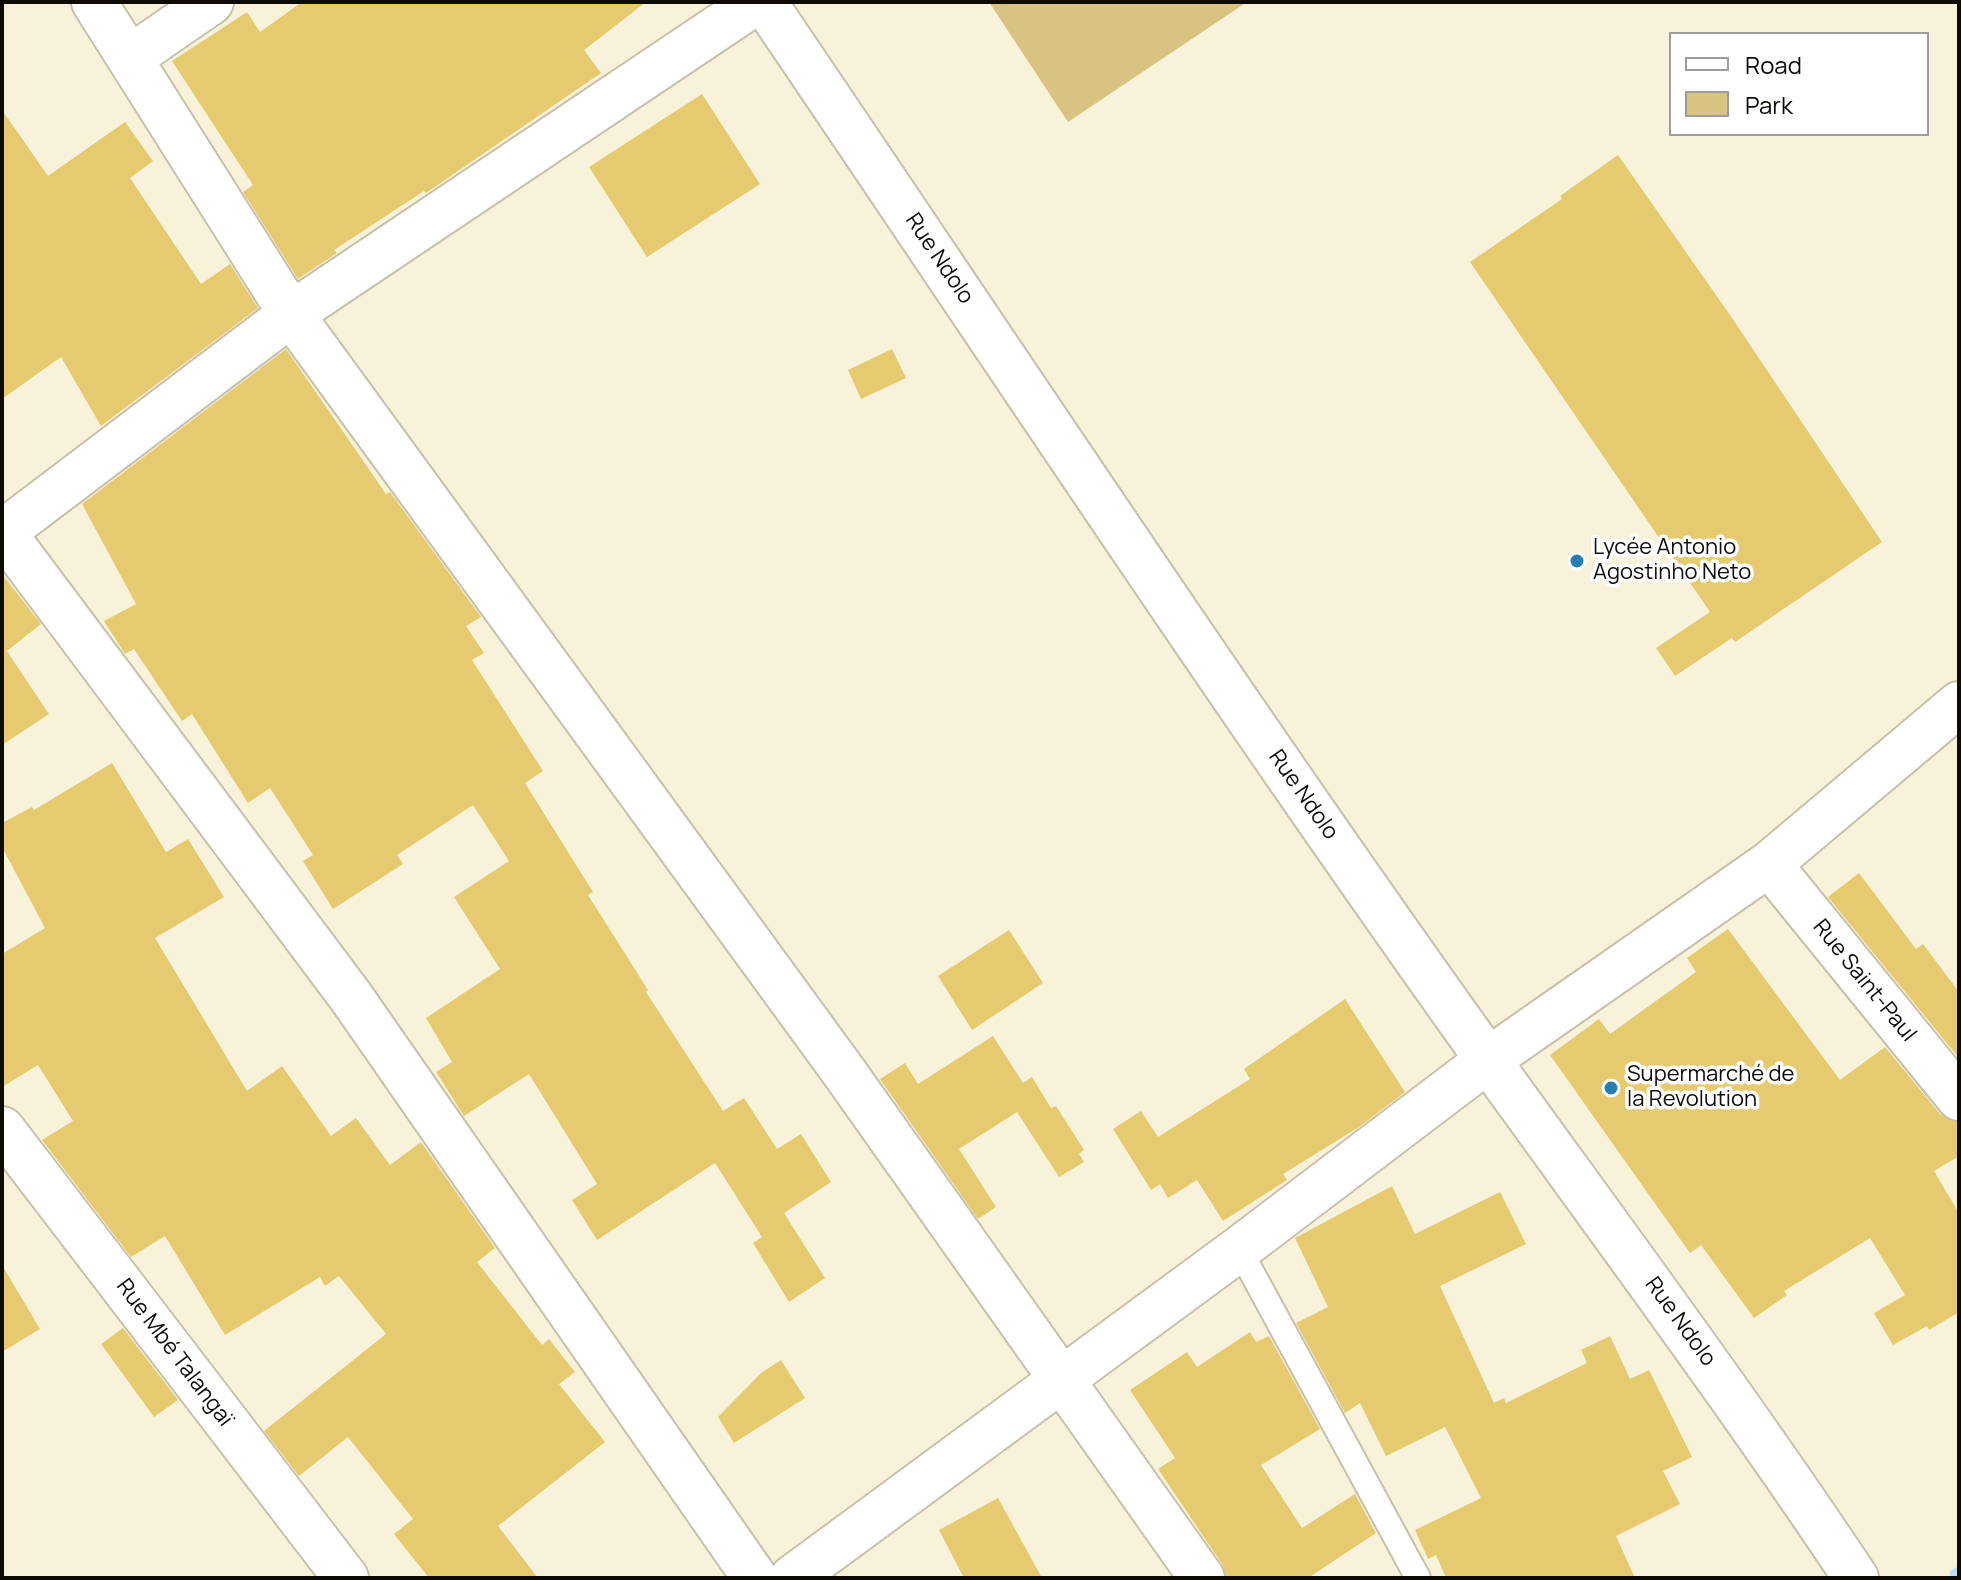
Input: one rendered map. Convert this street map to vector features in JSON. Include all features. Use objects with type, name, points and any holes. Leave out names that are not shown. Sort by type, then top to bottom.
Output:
[{"type":"street","points":[[94,2],[291,314],[834,1059],[1202,1578]]},
{"type":"street","points":[[131,57],[211,2]]},
{"type":"street","points":[[755,1578],[351,997],[2,532],[291,314],[756,2]]},
{"type":"street","name":"Rue Ndolo","points":[[764,2],[1217,670],[1488,1060],[1754,1424],[1856,1578]]},
{"type":"street","points":[[792,1578],[1239,1249],[1488,1060],[1769,864],[1959,704]]},
{"type":"street","name":"Rue Saint-Paul","points":[[1769,864],[1959,1098]]},
{"type":"street","name":"Rue Mbé Talangaï","points":[[2,1129],[346,1578]]},
{"type":"lane","points":[[1239,1249],[1418,1578]]},
{"type":"green space","points":[[989,2],[1247,2],[1068,122]]},
{"type":"building","points":[[302,2],[646,2],[584,50],[601,73],[426,193],[424,191],[334,250],[337,253],[298,279],[243,192],[253,185],[172,61],[247,12],[260,32]]},
{"type":"building","points":[[702,94],[760,184],[647,257],[589,167]]},
{"type":"building","points":[[2,110],[48,176],[125,122],[153,161],[130,178],[201,284],[230,264],[258,308],[101,426],[61,357],[2,399]]},
{"type":"building","points":[[1618,155],[1882,542],[1735,642],[1732,638],[1675,676],[1656,648],[1710,612],[1470,262],[1562,199],[1560,196]]},
{"type":"building","points":[[286,349],[386,494],[390,492],[481,617],[466,626],[484,653],[472,660],[543,771],[525,783],[593,892],[588,895],[648,990],[646,992],[723,1111],[744,1098],[777,1149],[801,1134],[831,1182],[784,1213],[825,1278],[789,1302],[753,1243],[762,1237],[715,1163],[597,1240],[572,1200],[597,1184],[529,1074],[464,1116],[436,1072],[452,1062],[426,1018],[500,969],[454,897],[509,861],[473,805],[397,855],[403,864],[333,909],[303,861],[313,855],[270,788],[248,803],[192,714],[182,721],[134,649],[125,654],[104,621],[136,604],[82,504]]},
{"type":"building","points":[[892,349],[906,378],[861,399],[848,370]]},
{"type":"building","points":[[2,574],[41,624],[7,651],[49,714],[2,745]]},
{"type":"building","points":[[112,763],[166,852],[188,839],[224,897],[155,938],[247,1091],[282,1066],[331,1136],[356,1118],[390,1165],[421,1142],[495,1248],[477,1262],[542,1345],[549,1339],[575,1372],[559,1384],[605,1442],[498,1526],[538,1578],[429,1578],[394,1534],[413,1519],[348,1437],[299,1476],[264,1431],[386,1334],[339,1276],[325,1286],[320,1277],[225,1335],[165,1236],[131,1257],[42,1140],[73,1121],[38,1065],[2,1087],[2,954],[45,928],[2,847],[2,823],[32,807],[34,810]]},
{"type":"building","points":[[1859,873],[1916,949],[1923,944],[1959,992],[1958,1057],[1828,897]]},
{"type":"building","points":[[1728,929],[1840,1080],[1885,1047],[1940,1114],[1959,1122],[1959,1156],[1934,1171],[1959,1213],[1959,1312],[1929,1330],[1927,1326],[1893,1345],[1874,1313],[1905,1295],[1870,1238],[1784,1291],[1787,1295],[1754,1318],[1701,1245],[1690,1253],[1550,1055],[1599,1019],[1610,1034],[1696,972],[1687,958]]},
{"type":"building","points":[[1009,930],[1043,983],[972,1030],[938,976]]},
{"type":"building","points":[[1345,999],[1405,1092],[1359,1127],[1283,1174],[1287,1180],[1223,1221],[1197,1180],[1168,1198],[1160,1184],[1151,1190],[1113,1129],[1141,1111],[1158,1137],[1250,1079],[1244,1069]]},
{"type":"building","points":[[993,1036],[1023,1083],[1032,1077],[1051,1108],[1056,1106],[1084,1150],[1079,1154],[1084,1162],[1059,1177],[1017,1112],[959,1149],[996,1207],[978,1219],[880,1079],[905,1063],[918,1084]]},
{"type":"building","points":[[1392,1186],[1415,1234],[1500,1192],[1526,1244],[1440,1286],[1494,1403],[1504,1398],[1506,1403],[1587,1363],[1581,1350],[1610,1336],[1630,1379],[1649,1370],[1692,1457],[1663,1471],[1680,1504],[1616,1536],[1635,1578],[1446,1578],[1436,1555],[1428,1559],[1415,1530],[1481,1498],[1445,1427],[1386,1456],[1360,1403],[1345,1413],[1296,1323],[1328,1307],[1295,1238]]},
{"type":"building","points":[[2,1265],[40,1329],[2,1352]]},
{"type":"building","points":[[123,1328],[178,1400],[154,1417],[101,1344]]},
{"type":"building","points":[[1250,1332],[1256,1342],[1269,1336],[1320,1429],[1261,1465],[1302,1528],[1355,1494],[1376,1533],[1308,1578],[1227,1578],[1222,1564],[1158,1469],[1175,1458],[1130,1390],[1187,1352],[1197,1367]]},
{"type":"building","points":[[781,1360],[805,1398],[734,1443],[718,1417],[761,1373]]},
{"type":"building","points":[[998,1498],[1042,1578],[964,1578],[939,1530]]},
{"type":"place","name":"Lycée Antonio Agostinho Neto","points":[[1577,561]]},
{"type":"place","name":"Supermarché de la Revolution","points":[[1611,1088]]}]
